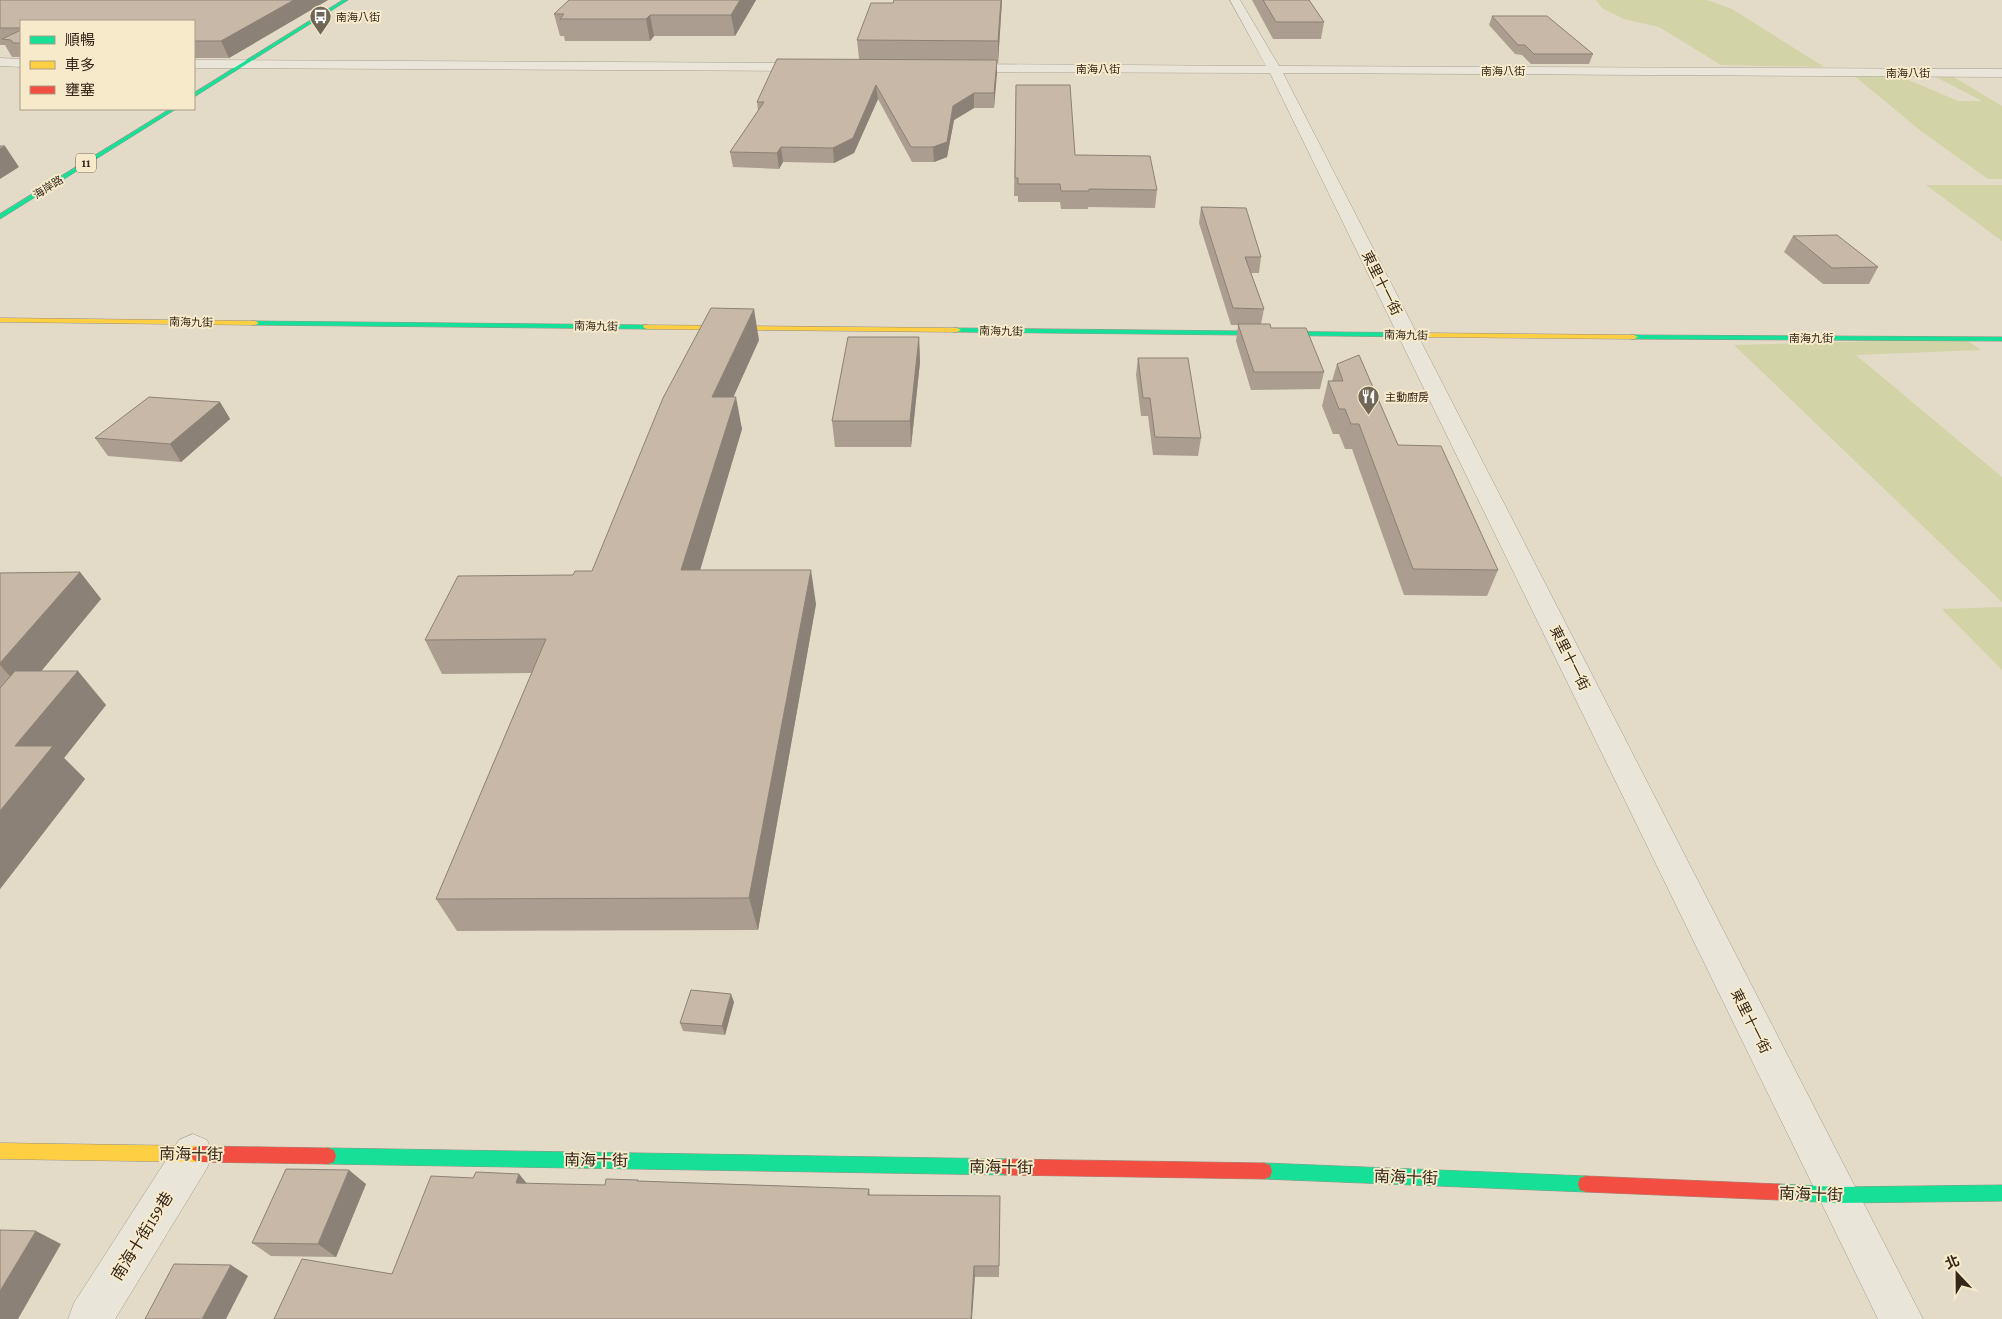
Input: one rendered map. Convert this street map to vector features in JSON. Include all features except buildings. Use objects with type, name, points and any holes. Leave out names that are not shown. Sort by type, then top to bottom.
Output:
[{"type":"street","points":[[195,94],[346,0]]},
{"type":"street","name":"東里十一街","points":[[1236,0],[1275,70],[1901,1319]]},
{"type":"street","points":[[0,62],[20,62]]},
{"type":"street","points":[[195,64],[819,68]]},
{"type":"street","name":"南海八街","points":[[948,68],[2002,73]]},
{"type":"street","name":"海岸路","points":[[0,217],[170,110]]},
{"type":"street","name":"南海九街","points":[[0,320],[1408,335],[2002,339]]},
{"type":"street","name":"南海十街","points":[[0,1151],[1300,1172],[1839,1195],[2002,1192]]},
{"type":"street","name":"南海十街159巷","points":[[90,1319],[193,1154]]},
{"type":"green space","points":[[1596,0],[1707,0],[1732,9],[1824,67],[1721,65],[1659,27],[1624,19],[1602,8]]},
{"type":"green space","points":[[1852,74],[1897,75],[1958,101],[1982,101],[1932,75],[1952,76],[2002,106],[2002,179],[1988,179],[1921,131]]},
{"type":"green space","points":[[1926,185],[2002,185],[2002,241]]},
{"type":"green space","points":[[1965,339],[1981,350],[1856,355],[2002,477],[2002,602],[1734,345]]},
{"type":"green space","points":[[2002,607],[2002,670],[1942,609]]},
{"type":"traffic: fast","points":[[195,94],[346,0]]},
{"type":"traffic: fast","points":[[0,217],[171,110]]},
{"type":"traffic: fast","points":[[255,323],[647,327]]},
{"type":"traffic: fast","points":[[957,330],[1428,335]]},
{"type":"traffic: fast","points":[[1634,337],[2002,339]]},
{"type":"traffic: fast","points":[[328,1156],[1006,1167]]},
{"type":"traffic: fast","points":[[1264,1171],[1586,1184]]},
{"type":"traffic: fast","points":[[1779,1192],[1839,1195],[2002,1193]]},
{"type":"traffic: slow","points":[[0,320],[255,323]]},
{"type":"traffic: slow","points":[[647,327],[957,330]]},
{"type":"traffic: slow","points":[[1428,335],[1634,337]]},
{"type":"traffic: slow","points":[[0,1151],[199,1154]]},
{"type":"traffic: jam","points":[[199,1154],[328,1156]]},
{"type":"traffic: jam","points":[[1006,1167],[1264,1171]]},
{"type":"traffic: jam","points":[[1586,1184],[1779,1192]]},
{"type":"place","name":"南海八街","points":[[320,36]]},
{"type":"place","name":"主動廚房","points":[[1369,416]]}]
